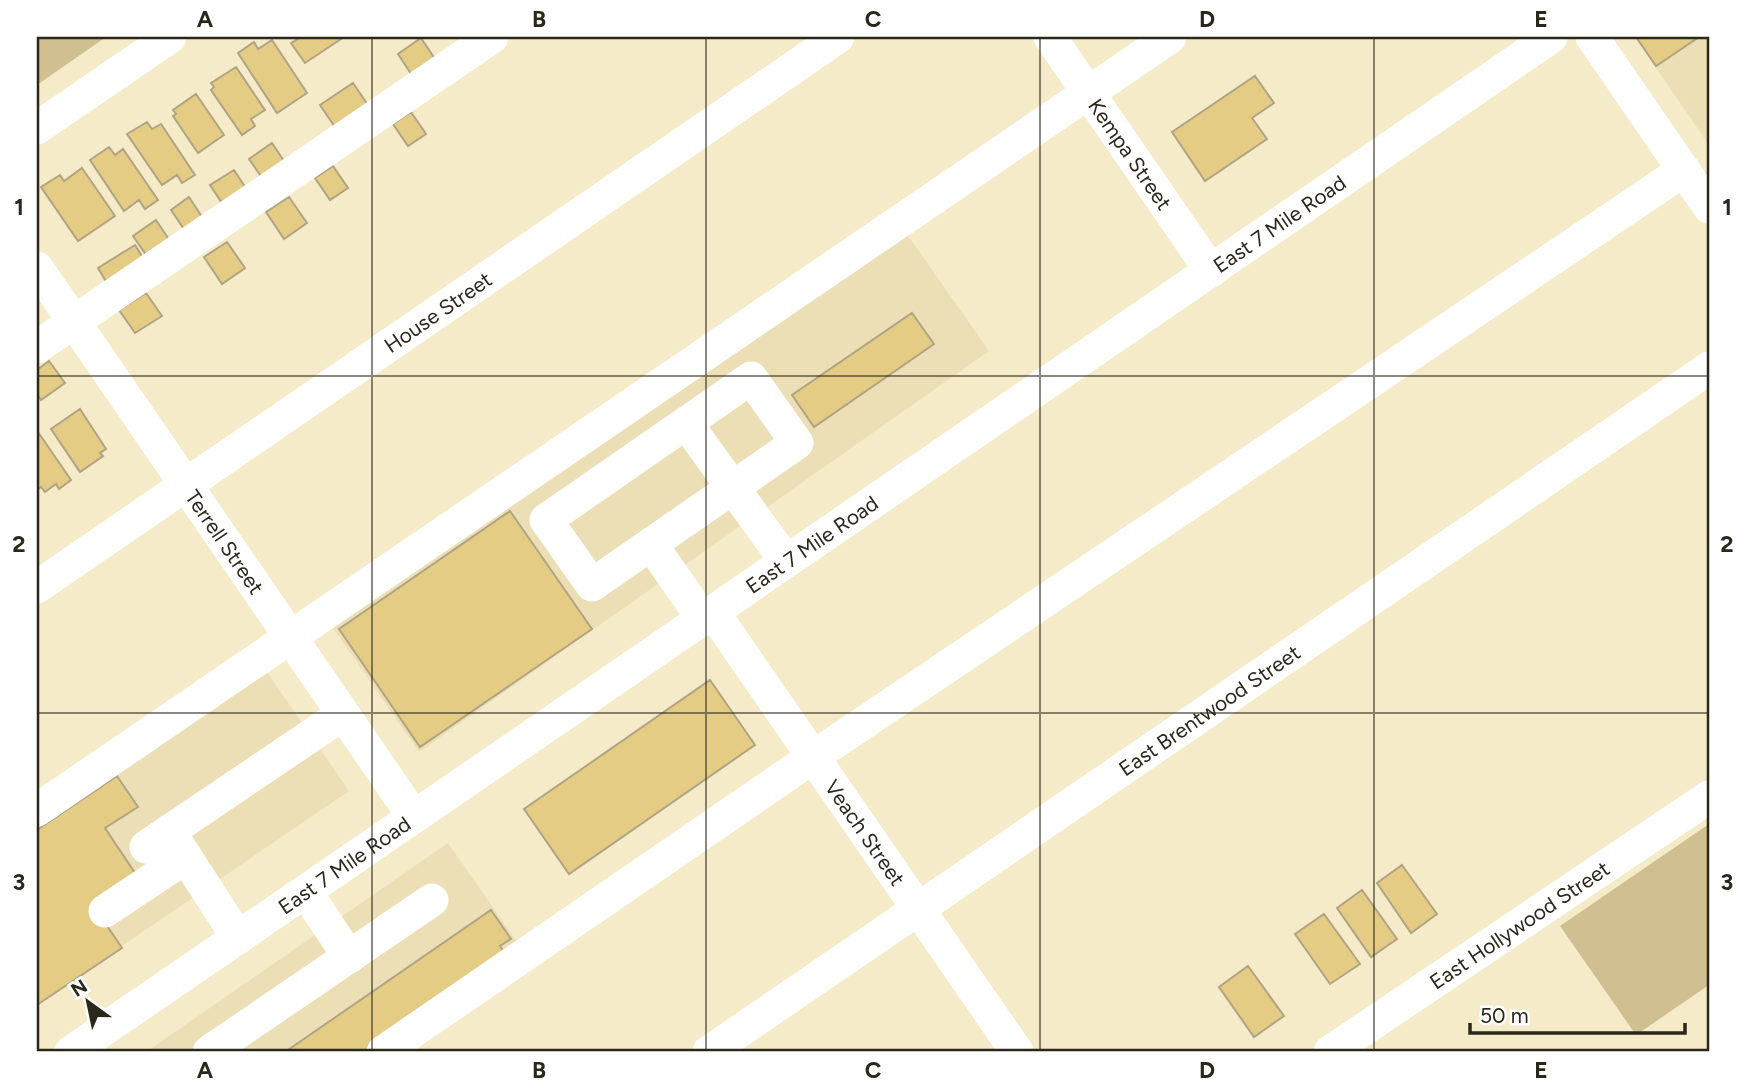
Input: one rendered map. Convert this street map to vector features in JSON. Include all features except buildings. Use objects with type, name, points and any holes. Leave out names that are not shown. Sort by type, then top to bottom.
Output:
[{"type":"street","points":[[37,128],[170,37]]},
{"type":"street","points":[[37,347],[492,37]]},
{"type":"street","name":"House Street","points":[[37,587],[838,37]]},
{"type":"street","name":"Kempa Street","points":[[1049,37],[1211,271]]},
{"type":"street","points":[[37,810],[1170,37]]},
{"type":"street","name":"East 7 Mile Road","points":[[80,1050],[238,938],[1552,37]]},
{"type":"street","points":[[1592,37],[1709,207]]},
{"type":"street","points":[[383,1052],[813,757],[1684,170]]},
{"type":"street","name":"Terrell Street","points":[[37,268],[414,817]]},
{"type":"street","name":"East Brentwood Street","points":[[709,1052],[1709,368]]},
{"type":"street","points":[[751,378],[797,443],[592,585],[546,520],[686,423],[751,378]]},
{"type":"street","points":[[686,423],[786,561]]},
{"type":"street","name":"Veach Street","points":[[651,544],[708,615],[813,757],[1017,1052]]},
{"type":"street","points":[[106,911],[167,845],[343,714]]},
{"type":"street","name":"East Hollywood Street","points":[[1330,1052],[1709,797]]},
{"type":"street","points":[[167,845],[238,938]]},
{"type":"street","points":[[306,892],[349,957]]},
{"type":"street","points":[[209,1052],[432,900]]},
{"type":"shaded area","points":[[37,37],[106,37],[37,85]]},
{"type":"shaded area","points":[[1635,37],[1709,37],[1709,145]]},
{"type":"shaded area","points":[[904,230],[989,351],[419,752],[333,628]]},
{"type":"shaded area","points":[[267,672],[349,791],[37,1004],[37,829]]},
{"type":"shaded area","points":[[1709,824],[1709,985],[1636,1035],[1560,926]]},
{"type":"shaded area","points":[[448,843],[522,949],[372,1052],[146,1052]]}]
